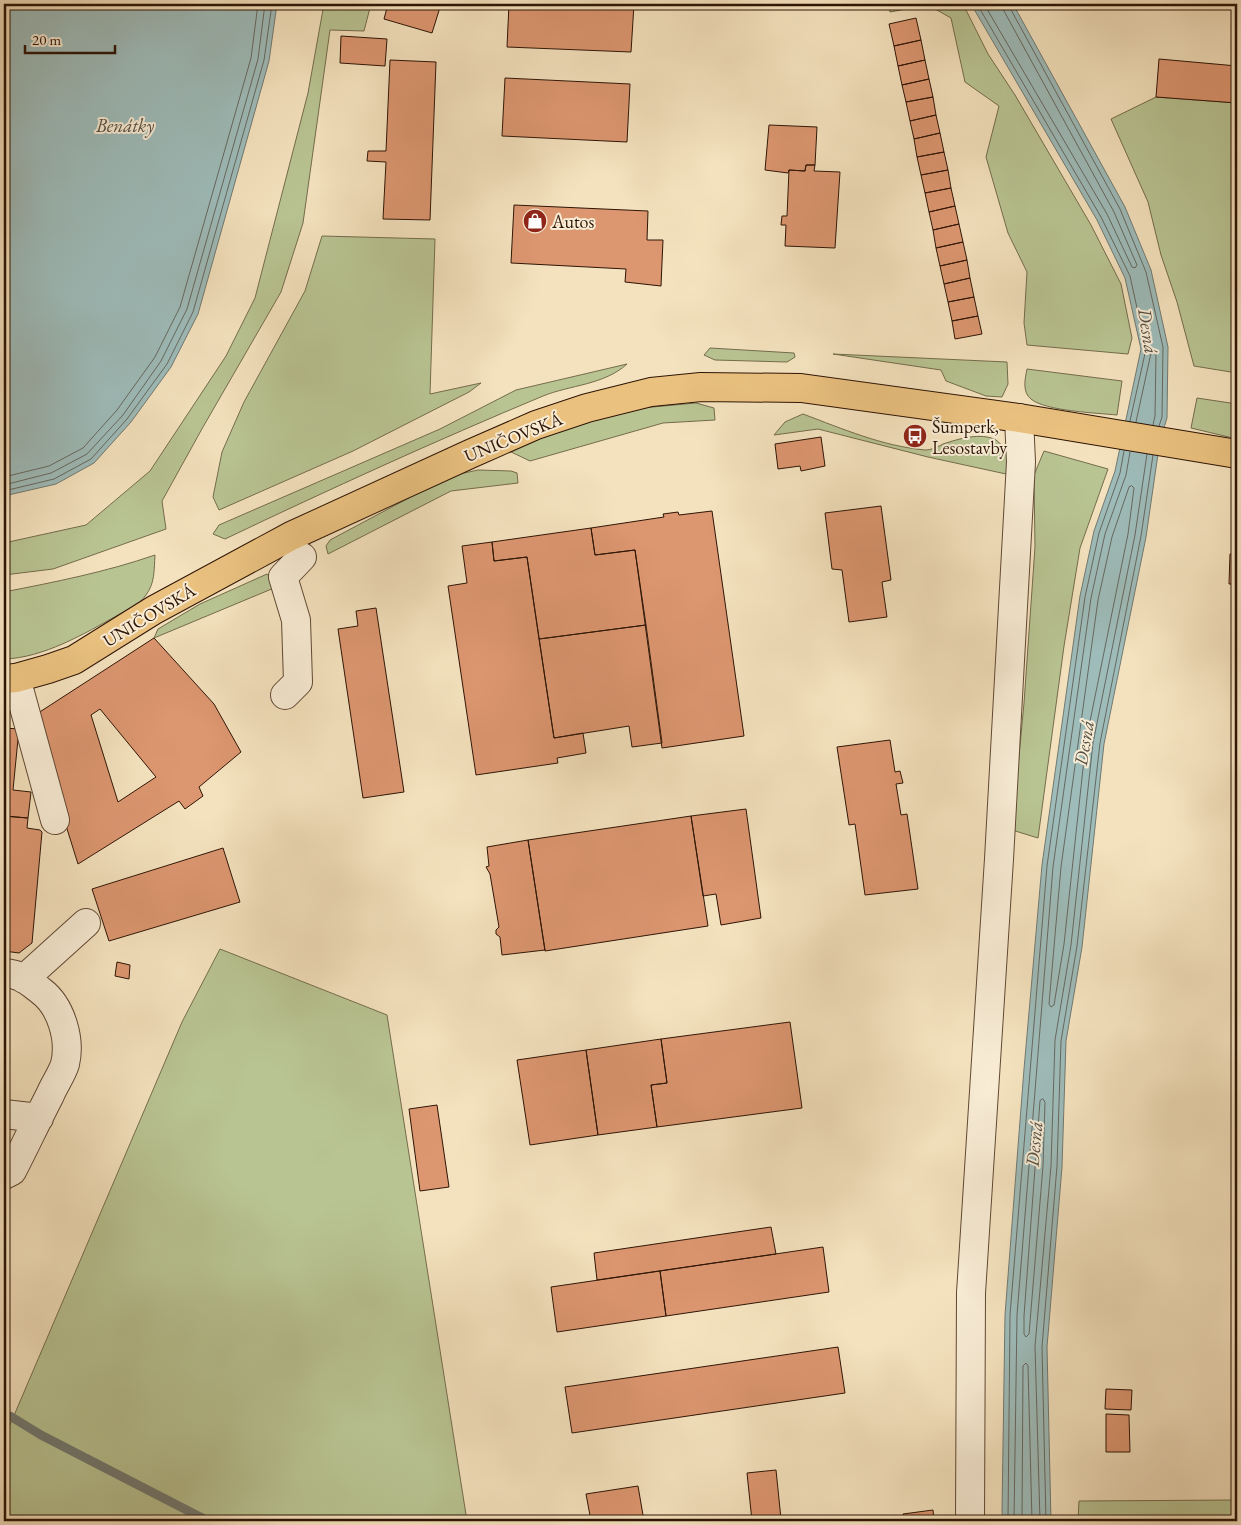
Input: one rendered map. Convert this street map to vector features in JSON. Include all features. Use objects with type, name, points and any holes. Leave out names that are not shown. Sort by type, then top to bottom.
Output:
[{"type":"main road","name":"UNIČOVSKÁ","points":[[10,678],[48,669],[74,660],[154,610],[291,536],[536,426],[596,406],[651,392],[701,388],[801,388],[1019,418],[1237,454]]},
{"type":"lane","points":[[970,1521],[971,1292],[999,859],[1021,462],[1019,418]]},
{"type":"lane","points":[[285,695],[298,682],[296,620],[284,576],[302,557]]},
{"type":"lane","points":[[10,678],[55,820]]},
{"type":"lane","points":[[4,1175],[12,1171],[39,1118],[64,1064],[66,1048],[66,1035],[56,1009],[46,995],[14,976],[86,923]]},
{"type":"lane","points":[[4,1114],[39,1118]]},
{"type":"green space","points":[[324,4],[371,4],[364,31],[330,30],[303,223],[281,292],[162,501],[166,529],[53,569],[4,575],[4,543],[86,525],[150,471],[226,356],[255,298],[308,93]]},
{"type":"green space","points":[[888,4],[963,4],[988,54],[1015,95],[1091,225],[1121,284],[1132,338],[1128,354],[1027,345],[1024,323],[1027,272],[1008,233],[986,157],[999,106],[965,82],[951,18],[928,5],[890,12]]},
{"type":"green space","points":[[1156,97],[1237,103],[1237,373],[1194,366],[1177,302],[1161,255],[1148,202],[1111,119]]},
{"type":"green space","points":[[322,236],[435,239],[430,394],[481,383],[469,392],[353,451],[219,510],[213,497],[222,452],[244,402],[305,291]]},
{"type":"green space","points":[[710,348],[794,353],[795,357],[787,362],[715,360],[704,355]]},
{"type":"green space","points":[[833,354],[1007,362],[1008,384],[1002,397],[986,396],[946,381],[941,370]]},
{"type":"green space","points":[[627,364],[608,376],[553,392],[463,430],[225,539],[213,534],[219,525],[440,429],[516,390]]},
{"type":"green space","points":[[1027,369],[1122,381],[1117,415],[1072,411],[1038,403],[1026,393]]},
{"type":"green space","points":[[1197,398],[1237,404],[1237,439],[1191,428]]},
{"type":"green space","points":[[696,403],[714,408],[715,420],[663,423],[530,461],[507,450],[552,430],[631,409]]},
{"type":"green space","points":[[803,414],[878,441],[909,448],[925,450],[962,438],[977,436],[990,438],[996,440],[1002,446],[1012,470],[1006,474],[928,457],[818,429],[774,435],[785,422]]},
{"type":"green space","points":[[1044,451],[1108,469],[1080,548],[1064,646],[1038,838],[1012,830],[1024,703],[1035,547],[1034,475]]},
{"type":"green space","points":[[478,470],[511,471],[517,473],[518,483],[451,491],[328,554],[326,546],[330,540],[450,476]]},
{"type":"green space","points":[[155,555],[154,576],[151,586],[146,595],[137,604],[63,644],[19,658],[4,659],[4,592],[99,572]]},
{"type":"green space","points":[[267,574],[273,581],[274,588],[154,638],[158,629],[200,604]]},
{"type":"green space","points":[[220,949],[387,1015],[467,1521],[4,1521],[4,1439],[182,1022]]},
{"type":"green space","points":[[1237,1500],[1237,1521],[1078,1521],[1079,1501]]},
{"type":"water","name":"Benátky","points":[[4,4],[277,4],[269,61],[198,314],[171,367],[131,422],[94,463],[56,484],[4,496]]},
{"type":"water","name":"Desná","points":[[971,4],[1013,4],[1125,207],[1151,270],[1168,347],[1167,418],[1160,440],[1146,537],[1104,744],[1082,947],[1066,1041],[1062,1167],[1047,1347],[1051,1521],[1003,1521],[1005,1315],[1042,865],[1080,596],[1094,531],[1115,471],[1141,349],[1125,278],[1097,220]]},
{"type":"building","points":[[388,4],[441,4],[432,33],[384,19]]},
{"type":"building","points":[[509,4],[634,4],[631,52],[507,47]]},
{"type":"building","points":[[916,18],[921,40],[894,46],[889,24]]},
{"type":"building","points":[[341,36],[387,39],[385,66],[340,63]]},
{"type":"building","points":[[921,40],[925,60],[898,66],[894,46]]},
{"type":"building","points":[[1159,59],[1237,66],[1237,103],[1156,97]]},
{"type":"building","points":[[390,60],[436,62],[430,220],[383,219],[386,162],[367,161],[368,151],[386,151]]},
{"type":"building","points":[[925,60],[929,79],[902,85],[898,66]]},
{"type":"building","points":[[505,78],[630,84],[627,142],[502,136]]},
{"type":"building","points":[[929,79],[933,97],[906,102],[902,85]]},
{"type":"building","points":[[933,97],[936,115],[910,121],[906,102]]},
{"type":"building","points":[[936,115],[940,133],[914,139],[910,121]]},
{"type":"building","points":[[769,125],[817,127],[815,165],[806,165],[805,171],[789,170],[788,173],[765,170]]},
{"type":"building","points":[[940,133],[944,152],[917,157],[914,139]]},
{"type":"building","points":[[944,152],[948,170],[921,175],[917,157]]},
{"type":"building","points":[[806,165],[815,165],[814,171],[840,172],[835,248],[785,246],[786,225],[781,225],[782,216],[787,216],[789,170],[805,171]]},
{"type":"building","points":[[948,170],[951,188],[925,193],[921,175]]},
{"type":"building","points":[[951,188],[955,206],[929,212],[925,193]]},
{"type":"building","points":[[514,205],[648,211],[647,240],[663,240],[661,286],[625,282],[626,269],[511,263]]},
{"type":"building","points":[[955,206],[959,224],[933,230],[929,212]]},
{"type":"building","points":[[959,224],[963,242],[936,248],[933,230]]},
{"type":"building","points":[[963,242],[967,260],[940,266],[936,248]]},
{"type":"building","points":[[967,260],[970,278],[944,284],[940,266]]},
{"type":"building","points":[[970,278],[974,297],[948,302],[944,284]]},
{"type":"building","points":[[974,297],[978,316],[952,321],[948,302]]},
{"type":"building","points":[[978,316],[982,334],[955,339],[952,321]]},
{"type":"building","points":[[821,437],[825,466],[801,471],[800,466],[778,469],[775,444]]},
{"type":"building","points":[[881,506],[891,580],[882,582],[887,617],[849,622],[842,570],[832,569],[825,513]]},
{"type":"building","points":[[712,511],[744,736],[662,748],[635,550],[595,555],[591,528],[664,517],[663,514],[678,512],[679,515]]},
{"type":"building","points":[[591,528],[595,555],[635,550],[646,625],[539,639],[527,557],[494,561],[492,542]]},
{"type":"building","points":[[492,542],[494,561],[527,557],[554,738],[583,733],[586,753],[557,758],[558,763],[476,775],[448,586],[467,583],[462,546]]},
{"type":"building","points":[[1230,554],[1237,554],[1237,584],[1229,584]]},
{"type":"building","points":[[376,608],[404,792],[363,798],[338,629],[358,626],[356,611]]},
{"type":"building","points":[[646,625],[662,743],[632,747],[629,726],[554,738],[539,639]]},
{"type":"building","points":[[154,638],[214,704],[241,752],[199,787],[203,796],[185,809],[179,801],[78,864],[32,717]],"holes":[[[100,709],[156,777],[118,802],[91,715]]]},
{"type":"building","points":[[4,728],[19,729],[13,790],[31,792],[28,818],[4,816]]},
{"type":"building","points":[[890,740],[895,772],[900,771],[903,783],[896,784],[901,815],[907,814],[918,889],[865,895],[855,824],[849,825],[837,747]]},
{"type":"building","points":[[746,809],[761,918],[721,925],[716,894],[703,896],[691,816]]},
{"type":"building","points":[[4,816],[28,818],[27,828],[42,832],[32,943],[19,953],[4,951]]},
{"type":"building","points":[[691,816],[708,926],[545,951],[528,840]]},
{"type":"building","points":[[528,840],[545,950],[502,955],[500,937],[496,934],[496,930],[499,927],[490,874],[486,867],[489,866],[487,847]]},
{"type":"building","points":[[223,848],[240,902],[109,941],[92,889]]},
{"type":"building","points":[[117,962],[130,965],[129,979],[115,976]]},
{"type":"building","points":[[790,1022],[802,1108],[657,1127],[651,1085],[667,1083],[661,1039]]},
{"type":"building","points":[[661,1039],[667,1083],[651,1085],[657,1127],[598,1135],[586,1050]]},
{"type":"building","points":[[586,1050],[598,1135],[530,1145],[517,1060]]},
{"type":"building","points":[[437,1105],[449,1187],[420,1191],[409,1109]]},
{"type":"building","points":[[771,1227],[776,1254],[597,1280],[594,1253]]},
{"type":"building","points":[[823,1247],[829,1292],[666,1316],[660,1271]]},
{"type":"building","points":[[660,1271],[666,1316],[557,1332],[551,1287]]},
{"type":"building","points":[[838,1347],[845,1393],[572,1433],[565,1387]]},
{"type":"building","points":[[1106,1389],[1132,1390],[1131,1410],[1105,1409]]},
{"type":"building","points":[[1106,1414],[1129,1415],[1130,1452],[1106,1452]]},
{"type":"building","points":[[776,1470],[781,1519],[752,1521],[747,1473]]},
{"type":"building","points":[[638,1486],[644,1521],[591,1521],[586,1494]]},
{"type":"building","points":[[933,1510],[934,1521],[904,1521],[903,1514]]},
{"type":"waterway","points":[[10,1416],[41,1435],[208,1521]]},
{"type":"place","name":"Autos","points":[[535,221]]},
{"type":"place","name":"Šumperk, Lesostavby","points":[[915,436]]}]
